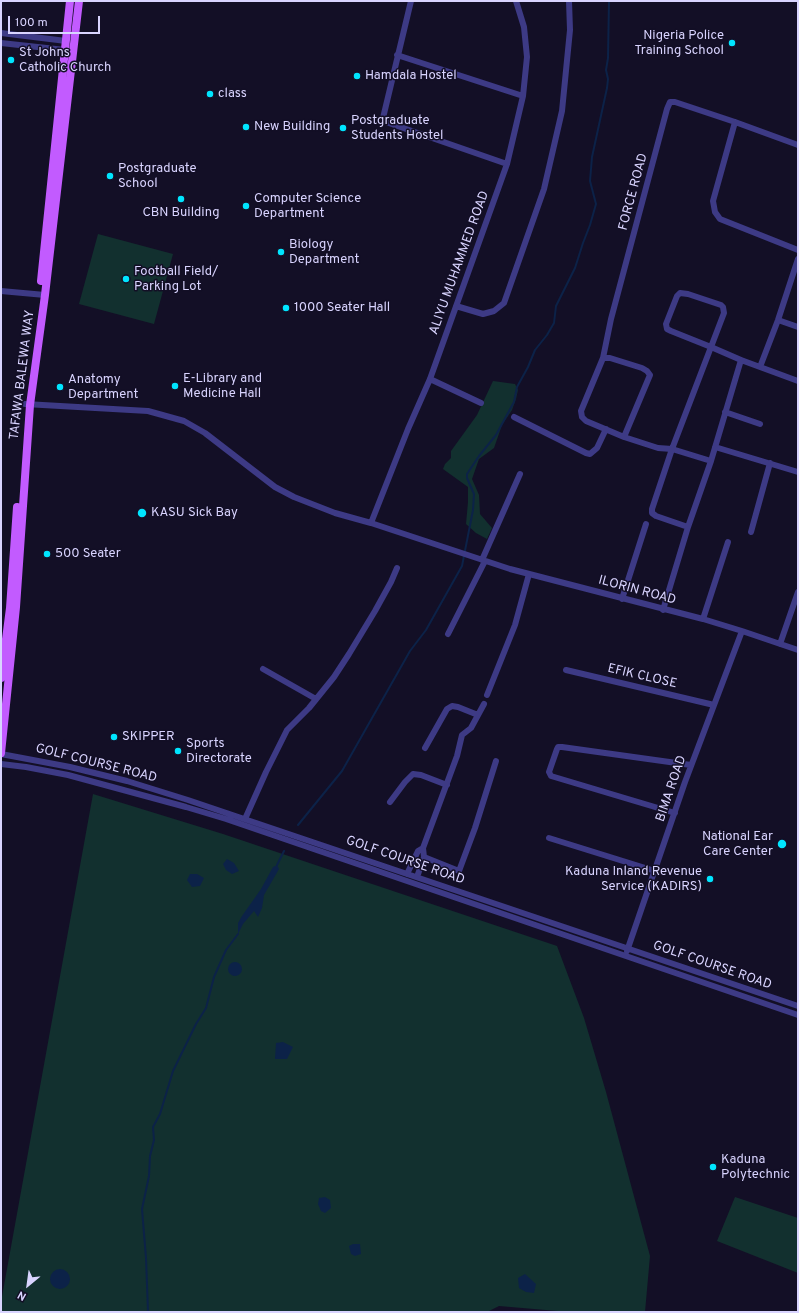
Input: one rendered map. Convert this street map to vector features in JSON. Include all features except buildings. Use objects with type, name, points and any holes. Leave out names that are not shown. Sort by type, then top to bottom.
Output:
[{"type":"main road","name":"TAFAWA BALEWA WAY","points":[[42,294],[70,1]]},
{"type":"main road","name":"TAFAWA BALEWA WAY","points":[[1,678],[10,608],[27,404],[78,1]]},
{"type":"main road","name":"TAFAWA BALEWA WAY","points":[[1,753],[16,607],[27,404]]},
{"type":"street","points":[[410,1],[383,118],[386,122],[507,164]]},
{"type":"street","name":"ALIYU MUHAMMED ROAD","points":[[371,523],[408,429],[430,379],[507,164],[523,96],[527,57],[524,27],[516,1]]},
{"type":"street","points":[[456,306],[483,314],[494,311],[504,303],[544,189],[562,111],[570,30],[569,1]]},
{"type":"street","points":[[1,33],[66,41]]},
{"type":"street","points":[[1,43],[65,50]]},
{"type":"street","points":[[397,55],[523,96]]},
{"type":"street","name":"FORCE ROAD","points":[[606,429],[586,421],[582,417],[581,411],[603,358],[611,319],[670,102],[735,122],[798,145]]},
{"type":"street","points":[[735,122],[713,201],[715,212],[720,219],[798,250]]},
{"type":"street","points":[[760,367],[778,320],[797,263]]},
{"type":"street","points":[[1,291],[42,294]]},
{"type":"street","points":[[688,527],[656,516],[652,513],[652,509],[672,449],[711,346],[724,313],[721,305],[680,292],[666,324],[667,329],[711,346],[741,360],[798,381]]},
{"type":"street","points":[[778,320],[798,327]]},
{"type":"street","points":[[603,358],[610,358],[642,368],[648,371],[650,375],[624,437]]},
{"type":"street","points":[[662,610],[688,527],[711,461],[741,360]]},
{"type":"street","points":[[430,379],[481,403]]},
{"type":"street","name":"ILORIN ROAD","points":[[27,404],[148,411],[184,421],[205,433],[275,487],[294,497],[483,561],[662,610],[703,619],[798,650]]},
{"type":"street","points":[[725,412],[760,424]]},
{"type":"street","points":[[514,417],[590,454],[597,448],[606,429],[624,437],[658,448],[672,449],[711,461]]},
{"type":"street","points":[[715,447],[798,472]]},
{"type":"street","points":[[751,532],[770,463]]},
{"type":"street","points":[[448,634],[483,561],[520,474]]},
{"type":"street","points":[[622,599],[646,524]]},
{"type":"street","points":[[703,619],[728,542]]},
{"type":"street","points":[[245,819],[287,730],[309,708],[334,677],[375,612],[392,582],[397,568]]},
{"type":"street","points":[[487,695],[516,625],[529,574]]},
{"type":"street","points":[[780,644],[798,592]]},
{"type":"street","name":"BIMA ROAD","points":[[626,956],[692,765],[742,631]]},
{"type":"street","points":[[263,669],[316,699]]},
{"type":"street","name":"EFIK CLOSE","points":[[566,670],[714,705]]},
{"type":"street","points":[[417,877],[424,857],[423,848],[447,785],[457,756],[462,735],[471,728],[484,704]]},
{"type":"street","points":[[425,748],[447,709],[452,706],[458,707],[478,715]]},
{"type":"street","points":[[675,813],[551,776],[549,772],[557,749],[558,747],[562,747],[692,765]]},
{"type":"street","name":"GOLF COURSE ROAD","points":[[1,753],[99,774],[188,800],[798,1006]]},
{"type":"street","points":[[424,857],[459,872],[475,828],[496,761]]},
{"type":"street","name":"GOLF COURSE ROAD","points":[[1,764],[68,775],[226,819],[798,1015]]},
{"type":"street","points":[[390,802],[413,774],[421,775],[447,785]]},
{"type":"street","points":[[186,807],[188,800]]},
{"type":"street","points":[[549,838],[655,872]]},
{"type":"street","points":[[407,874],[418,851],[423,848]]},
{"type":"green space","name":"Football Field/ Parking Lot","points":[[98,234],[173,254],[154,324],[79,304]]},
{"type":"green space","points":[[493,381],[515,384],[518,390],[512,410],[502,425],[494,448],[479,459],[472,479],[479,495],[480,514],[492,528],[487,539],[476,533],[466,524],[468,487],[443,469],[445,464],[451,458],[451,451],[477,415]]},
{"type":"green space","points":[[93,794],[223,834],[557,946],[584,1018],[606,1092],[650,1256],[645,1312],[569,1312],[499,1306],[487,1312],[2,1312],[1,1302]]},
{"type":"green space","points":[[735,1197],[798,1218],[798,1273],[717,1241]]},
{"type":"water","points":[[227,859],[234,863],[239,871],[232,874],[226,870],[223,864]]},
{"type":"water","points":[[277,865],[279,869],[264,895],[262,908],[258,917],[254,911],[243,924],[238,934],[238,923],[261,889],[273,867]]},
{"type":"water","points":[[190,874],[197,874],[204,878],[200,886],[192,887],[187,880]]},
{"type":"water","points":[[232,962],[238,962],[242,966],[242,972],[238,976],[232,976],[228,972],[228,966]]},
{"type":"water","points":[[283,1042],[293,1047],[287,1059],[275,1059],[276,1043]]},
{"type":"water","points":[[325,1197],[330,1200],[331,1208],[325,1213],[321,1211],[318,1204],[319,1198]]},
{"type":"water","points":[[353,1244],[360,1244],[361,1254],[355,1256],[351,1254],[349,1246]]},
{"type":"water","points":[[60,1269],[67,1272],[70,1279],[67,1286],[60,1289],[53,1286],[50,1279],[53,1272]]},
{"type":"water","points":[[525,1274],[536,1284],[534,1293],[526,1292],[519,1288],[518,1278]]},
{"type":"waterway","points":[[298,825],[342,771],[410,651],[426,630],[462,566],[473,510],[474,494],[467,478],[467,474],[496,435],[514,402],[517,387],[535,350],[554,323],[556,306],[575,268],[596,204],[590,181],[592,157],[608,79],[606,70],[608,58],[609,1]]},
{"type":"waterway","points":[[277,865],[284,851]]},
{"type":"waterway","points":[[148,1312],[142,1209],[149,1176],[150,1156],[154,1140],[153,1127],[160,1114],[173,1071],[196,1024],[206,1008],[214,977],[226,950],[238,934]]},
{"type":"place","name":"Nigeria Police Training School","points":[[732,43]]},
{"type":"place","name":"St Johns Catholic Church","points":[[11,60]]},
{"type":"place","name":"Hamdala Hostel","points":[[357,76]]},
{"type":"place","name":"class","points":[[210,94]]},
{"type":"place","name":"New Building","points":[[246,127]]},
{"type":"place","name":"Postgraduate Students Hostel","points":[[343,128]]},
{"type":"place","name":"Postgraduate School","points":[[110,176]]},
{"type":"place","name":"CBN Building","points":[[181,199]]},
{"type":"place","name":"Computer Science Department","points":[[246,206]]},
{"type":"place","name":"Biology Department","points":[[281,252]]},
{"type":"place","name":"Football Field/ Parking Lot","points":[[126,279]]},
{"type":"place","name":"1000 Seater Hall","points":[[286,308]]},
{"type":"place","name":"E-Library and Medicine Hall","points":[[175,386]]},
{"type":"place","name":"Anatomy Department","points":[[60,387]]},
{"type":"place","name":"KASU Sick Bay","points":[[142,513]]},
{"type":"place","name":"500 Seater","points":[[47,554]]},
{"type":"place","name":"SKIPPER","points":[[114,737]]},
{"type":"place","name":"Sports Directorate","points":[[178,751]]},
{"type":"place","name":"National Ear Care Center","points":[[782,844]]},
{"type":"place","name":"Kaduna Inland Revenue Service (KADIRS)","points":[[710,879]]},
{"type":"place","name":"Kaduna Polytechnic","points":[[713,1167]]}]
